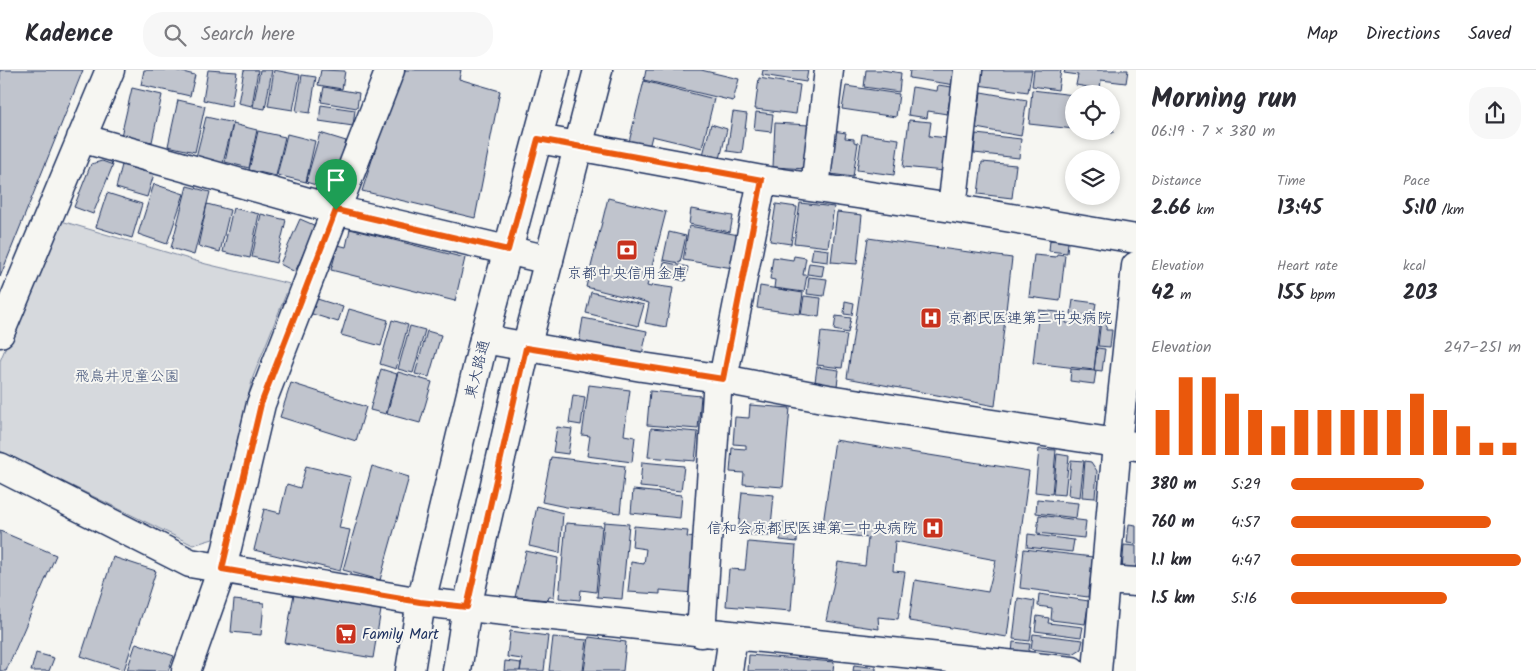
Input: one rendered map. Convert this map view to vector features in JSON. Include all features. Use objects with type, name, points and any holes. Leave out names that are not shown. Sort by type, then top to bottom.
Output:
[{"type":"street","points":[[0,333],[110,70]]},
{"type":"street","name":"東大路通","points":[[410,671],[420,602],[484,339],[556,70]]},
{"type":"street","points":[[457,671],[467,607],[526,348],[598,70]]},
{"type":"street","points":[[815,187],[829,70]]},
{"type":"street","points":[[952,208],[968,70]]},
{"type":"street","points":[[186,671],[222,569],[261,404],[336,210],[386,71]]},
{"type":"street","points":[[81,138],[336,210],[549,260]]},
{"type":"street","points":[[538,139],[762,180],[1136,238]]},
{"type":"street","points":[[701,633],[720,378],[762,180]]},
{"type":"street","points":[[1097,671],[1106,580],[1126,445],[1136,266]]},
{"type":"street","points":[[484,339],[526,348],[720,378],[828,399],[1126,445]]},
{"type":"street","points":[[0,467],[190,563],[420,602],[1072,671]]},
{"type":"street","points":[[1106,580],[1136,582]]},
{"type":"street","points":[[728,671],[733,636]]},
{"type":"green space","name":"飛鳥井児童公園","points":[[58,220],[206,264],[290,284],[253,377],[213,539],[193,545],[0,451],[0,361]]},
{"type":"building","points":[[0,70],[83,70],[0,277]]},
{"type":"building","points":[[144,70],[174,70],[195,75],[190,96],[141,85]]},
{"type":"building","points":[[208,70],[237,72],[231,106],[203,100]]},
{"type":"building","points":[[244,70],[258,70],[252,106],[238,103]]},
{"type":"building","points":[[260,70],[272,70],[265,109],[253,107]]},
{"type":"building","points":[[274,70],[300,75],[293,110],[268,106]]},
{"type":"building","points":[[321,70],[345,71],[342,89],[318,85]]},
{"type":"building","points":[[401,70],[461,70],[459,79],[500,91],[475,218],[362,191]]},
{"type":"building","points":[[646,70],[701,70],[739,79],[733,101],[644,80]]},
{"type":"building","points":[[763,70],[808,70],[806,82],[762,75]]},
{"type":"building","points":[[866,70],[901,73],[899,92],[864,87]]},
{"type":"building","points":[[910,70],[957,70],[955,85],[909,78]]},
{"type":"building","points":[[980,70],[1032,70],[1028,92],[978,85]]},
{"type":"building","points":[[1034,70],[1061,70],[1058,90],[1032,86]]},
{"type":"building","points":[[1065,70],[1128,70],[1126,83],[1101,80],[1100,85],[1076,85],[1078,75],[1064,73]]},
{"type":"building","points":[[302,75],[316,77],[310,113],[296,111]]},
{"type":"building","points":[[759,78],[800,85],[796,114],[755,109]]},
{"type":"building","points":[[644,81],[714,99],[702,148],[652,136],[649,148],[629,142]]},
{"type":"building","points":[[938,85],[952,87],[947,114],[928,111],[927,118],[908,115],[912,87],[937,91]]},
{"type":"building","points":[[846,86],[899,94],[896,117],[842,109]]},
{"type":"building","points":[[324,87],[359,93],[357,108],[321,102]]},
{"type":"building","points":[[132,88],[162,95],[152,142],[121,136]]},
{"type":"building","points":[[1032,90],[1065,94],[1065,128],[1029,124]]},
{"type":"building","points":[[981,92],[1027,100],[1021,136],[976,128]]},
{"type":"building","points":[[178,100],[205,106],[195,152],[168,146]]},
{"type":"building","points":[[321,105],[355,110],[353,126],[319,121]]},
{"type":"building","points":[[733,112],[747,114],[742,153],[727,151]]},
{"type":"building","points":[[756,112],[773,114],[771,132],[754,130]]},
{"type":"building","points":[[206,117],[233,123],[223,163],[196,157]]},
{"type":"building","points":[[909,120],[931,122],[929,136],[948,138],[944,171],[903,167]]},
{"type":"building","points":[[775,123],[809,125],[807,169],[773,167]]},
{"type":"building","points":[[233,124],[257,130],[249,168],[225,162]]},
{"type":"building","points":[[711,124],[727,129],[720,159],[703,155]]},
{"type":"building","points":[[258,131],[285,137],[276,176],[249,170]]},
{"type":"building","points":[[833,131],[846,133],[845,138],[854,139],[854,142],[858,143],[853,177],[830,174],[831,168],[824,167]]},
{"type":"building","points":[[320,133],[346,141],[332,190],[306,182]]},
{"type":"building","points":[[287,134],[315,141],[306,182],[277,175]]},
{"type":"building","points":[[862,134],[899,139],[894,175],[857,170]]},
{"type":"building","points":[[976,134],[1021,139],[1019,158],[974,153]]},
{"type":"building","points":[[102,161],[113,165],[93,214],[74,207],[91,164]]},
{"type":"building","points":[[982,162],[1016,165],[1012,198],[978,194]]},
{"type":"building","points":[[122,165],[154,174],[147,197],[116,188]]},
{"type":"building","points":[[154,184],[184,194],[167,244],[138,234]]},
{"type":"building","points":[[187,186],[210,192],[194,255],[171,248]]},
{"type":"building","points":[[107,193],[142,204],[132,238],[96,227]]},
{"type":"building","points":[[608,198],[666,212],[647,286],[673,288],[666,327],[645,323],[649,303],[586,287]]},
{"type":"building","points":[[800,203],[834,207],[828,247],[794,243]]},
{"type":"building","points":[[207,204],[230,210],[220,252],[198,246]]},
{"type":"building","points":[[776,204],[797,207],[791,244],[770,241]]},
{"type":"building","points":[[233,208],[259,214],[250,258],[223,252]]},
{"type":"building","points":[[691,209],[733,216],[730,232],[689,224]]},
{"type":"building","points":[[837,212],[862,215],[857,264],[831,262]]},
{"type":"building","points":[[261,214],[286,220],[276,263],[252,257]]},
{"type":"building","points":[[300,219],[316,226],[295,272],[280,264]]},
{"type":"building","points":[[689,226],[739,235],[733,268],[683,260]]},
{"type":"building","points":[[350,229],[465,258],[455,301],[331,270],[338,245],[346,247]]},
{"type":"building","points":[[669,232],[686,236],[680,263],[663,260]]},
{"type":"building","name":"京都民医連第二中央病院","points":[[868,238],[1012,258],[995,406],[847,378]]},
{"type":"building","points":[[1050,240],[1068,242],[1067,253],[1049,251]]},
{"type":"building","points":[[813,248],[829,250],[828,262],[811,260]]},
{"type":"building","points":[[1057,254],[1065,255],[1060,301],[1029,297],[1034,255],[1056,257]]},
{"type":"building","points":[[794,256],[806,258],[803,275],[807,275],[804,292],[774,288],[775,280],[770,279],[773,257],[793,260]]},
{"type":"building","points":[[664,262],[688,267],[685,281],[661,276]]},
{"type":"building","points":[[809,263],[824,265],[822,276],[807,274]]},
{"type":"building","points":[[809,277],[827,279],[824,296],[807,294]]},
{"type":"building","points":[[760,286],[803,293],[800,314],[757,308]]},
{"type":"building","points":[[591,292],[644,305],[638,326],[586,313]]},
{"type":"building","points":[[804,296],[821,298],[819,317],[801,314]]},
{"type":"building","points":[[314,298],[343,307],[338,322],[309,313]]},
{"type":"building","points":[[1073,300],[1096,303],[1094,316],[1071,314]]},
{"type":"building","points":[[845,301],[854,303],[852,315],[844,314]]},
{"type":"building","points":[[349,309],[388,320],[381,346],[341,335]]},
{"type":"building","points":[[1039,310],[1067,313],[1066,323],[1076,324],[1077,315],[1100,318],[1094,370],[1033,363]]},
{"type":"building","points":[[836,316],[851,318],[848,333],[834,330]]},
{"type":"building","points":[[583,318],[647,331],[642,355],[579,342]]},
{"type":"building","points":[[392,320],[408,325],[396,369],[380,364]]},
{"type":"building","points":[[1101,320],[1107,321],[1106,330],[1112,330],[1110,347],[1098,346]]},
{"type":"building","points":[[410,326],[425,330],[413,373],[398,369]]},
{"type":"building","points":[[427,331],[441,335],[429,377],[415,374]]},
{"type":"building","points":[[821,332],[847,335],[842,368],[817,365]]},
{"type":"building","points":[[1097,348],[1105,349],[1102,371],[1094,370]]},
{"type":"building","points":[[817,367],[839,370],[837,386],[815,382]]},
{"type":"building","points":[[381,369],[397,374],[386,414],[370,410]]},
{"type":"building","points":[[1071,369],[1096,371],[1094,384],[1070,381]]},
{"type":"building","points":[[398,372],[432,382],[420,423],[387,414]]},
{"type":"building","points":[[291,383],[366,407],[356,441],[280,417]]},
{"type":"building","points":[[589,385],[630,390],[624,435],[635,437],[632,462],[587,456],[590,436],[582,435]]},
{"type":"building","points":[[650,391],[701,396],[698,429],[647,425]]},
{"type":"building","points":[[573,395],[585,397],[581,425],[569,423]]},
{"type":"building","points":[[750,405],[790,408],[783,487],[743,484],[744,473],[730,472],[732,448],[746,449],[746,445],[733,444],[735,417],[749,418]]},
{"type":"building","points":[[557,427],[572,429],[568,454],[553,452]]},
{"type":"building","points":[[651,428],[698,432],[695,461],[648,457]]},
{"type":"building","points":[[835,440],[1029,471],[1007,637],[909,621],[915,580],[988,592],[996,560],[895,541],[893,571],[905,572],[898,619],[878,617],[879,629],[826,621],[838,562],[865,566],[868,538],[822,531]]},
{"type":"building","points":[[1039,449],[1056,450],[1052,494],[1035,492]]},
{"type":"building","points":[[1057,454],[1069,456],[1065,495],[1053,494]]},
{"type":"building","points":[[551,457],[625,466],[620,513],[566,507],[542,502]]},
{"type":"building","points":[[1071,460],[1084,461],[1080,497],[1068,495]]},
{"type":"building","points":[[1085,461],[1091,462],[1097,471],[1095,498],[1082,497]]},
{"type":"building","points":[[642,462],[684,466],[681,491],[640,487]]},
{"type":"building","points":[[306,466],[351,477],[339,528],[350,530],[340,571],[254,550],[264,509],[280,513],[287,484],[300,488]]},
{"type":"building","points":[[372,466],[409,477],[380,580],[343,570]]},
{"type":"building","points":[[633,490],[682,495],[680,518],[631,513]]},
{"type":"building","points":[[742,492],[774,495],[770,536],[738,534]]},
{"type":"building","points":[[1037,499],[1078,503],[1076,518],[1036,513]]},
{"type":"building","points":[[537,506],[563,513],[560,553],[529,546]]},
{"type":"building","points":[[1039,515],[1086,521],[1084,538],[1037,533]]},
{"type":"building","points":[[604,522],[629,524],[622,599],[597,597]]},
{"type":"building","points":[[782,522],[798,524],[797,542],[780,540]]},
{"type":"building","points":[[566,523],[602,526],[596,592],[581,590],[580,600],[559,598]]},
{"type":"building","points":[[1129,524],[1136,525],[1136,544],[1127,543]]},
{"type":"building","points":[[634,526],[688,531],[687,537],[698,538],[693,593],[660,590],[660,594],[628,592],[631,562],[644,564],[646,549],[632,547]]},
{"type":"building","points":[[0,531],[56,555],[6,671],[0,671]]},
{"type":"building","points":[[1028,534],[1074,540],[1072,552],[1027,547]]},
{"type":"building","points":[[748,542],[796,546],[791,611],[726,606],[729,569],[745,570]]},
{"type":"building","points":[[1124,545],[1136,546],[1136,571],[1122,570]]},
{"type":"building","points":[[1024,549],[1093,557],[1088,597],[1020,588]]},
{"type":"building","points":[[526,551],[558,558],[554,597],[549,597],[548,600],[515,597]]},
{"type":"building","points":[[113,557],[156,571],[124,670],[81,656]]},
{"type":"building","points":[[294,594],[381,610],[373,658],[285,643]]},
{"type":"building","points":[[1039,594],[1089,601],[1085,624],[1051,620],[1052,608],[1038,606]]},
{"type":"building","points":[[1018,598],[1035,601],[1030,641],[1013,639]]},
{"type":"building","points":[[234,600],[264,603],[261,635],[231,632]]},
{"type":"building","points":[[1037,616],[1049,618],[1048,623],[1083,627],[1081,637],[1035,631]]},
{"type":"building","points":[[510,631],[548,636],[544,671],[520,671],[522,659],[507,657]]},
{"type":"building","points":[[1033,634],[1083,640],[1081,649],[1073,654],[1031,649]]},
{"type":"building","points":[[553,637],[587,640],[583,671],[549,671]]},
{"type":"building","points":[[589,637],[626,642],[623,671],[584,671]]},
{"type":"building","points":[[1013,642],[1030,644],[1028,655],[1012,653]]},
{"type":"building","points":[[136,643],[174,656],[168,671],[127,670]]},
{"type":"building","points":[[36,653],[54,658],[49,671],[31,671]]},
{"type":"building","points":[[749,655],[834,662],[833,671],[748,671]]},
{"type":"building","points":[[505,661],[521,663],[520,671],[504,671]]},
{"type":"building","points":[[854,665],[876,668],[876,671],[853,671]]},
{"type":"place","name":"京都中央信用金庫","points":[[627,250]]},
{"type":"place","name":"京都民医連第二中央病院","points":[[931,318]]},
{"type":"place","name":"信和会京都民医連第二中央病院","points":[[933,528]]},
{"type":"place","name":"Family Mart","points":[[346,634]]},
{"type":"route","points":[[538,139],[762,180],[723,379],[526,348],[467,607],[420,602],[222,569],[261,404],[336,210],[508,250],[538,139]]}]
